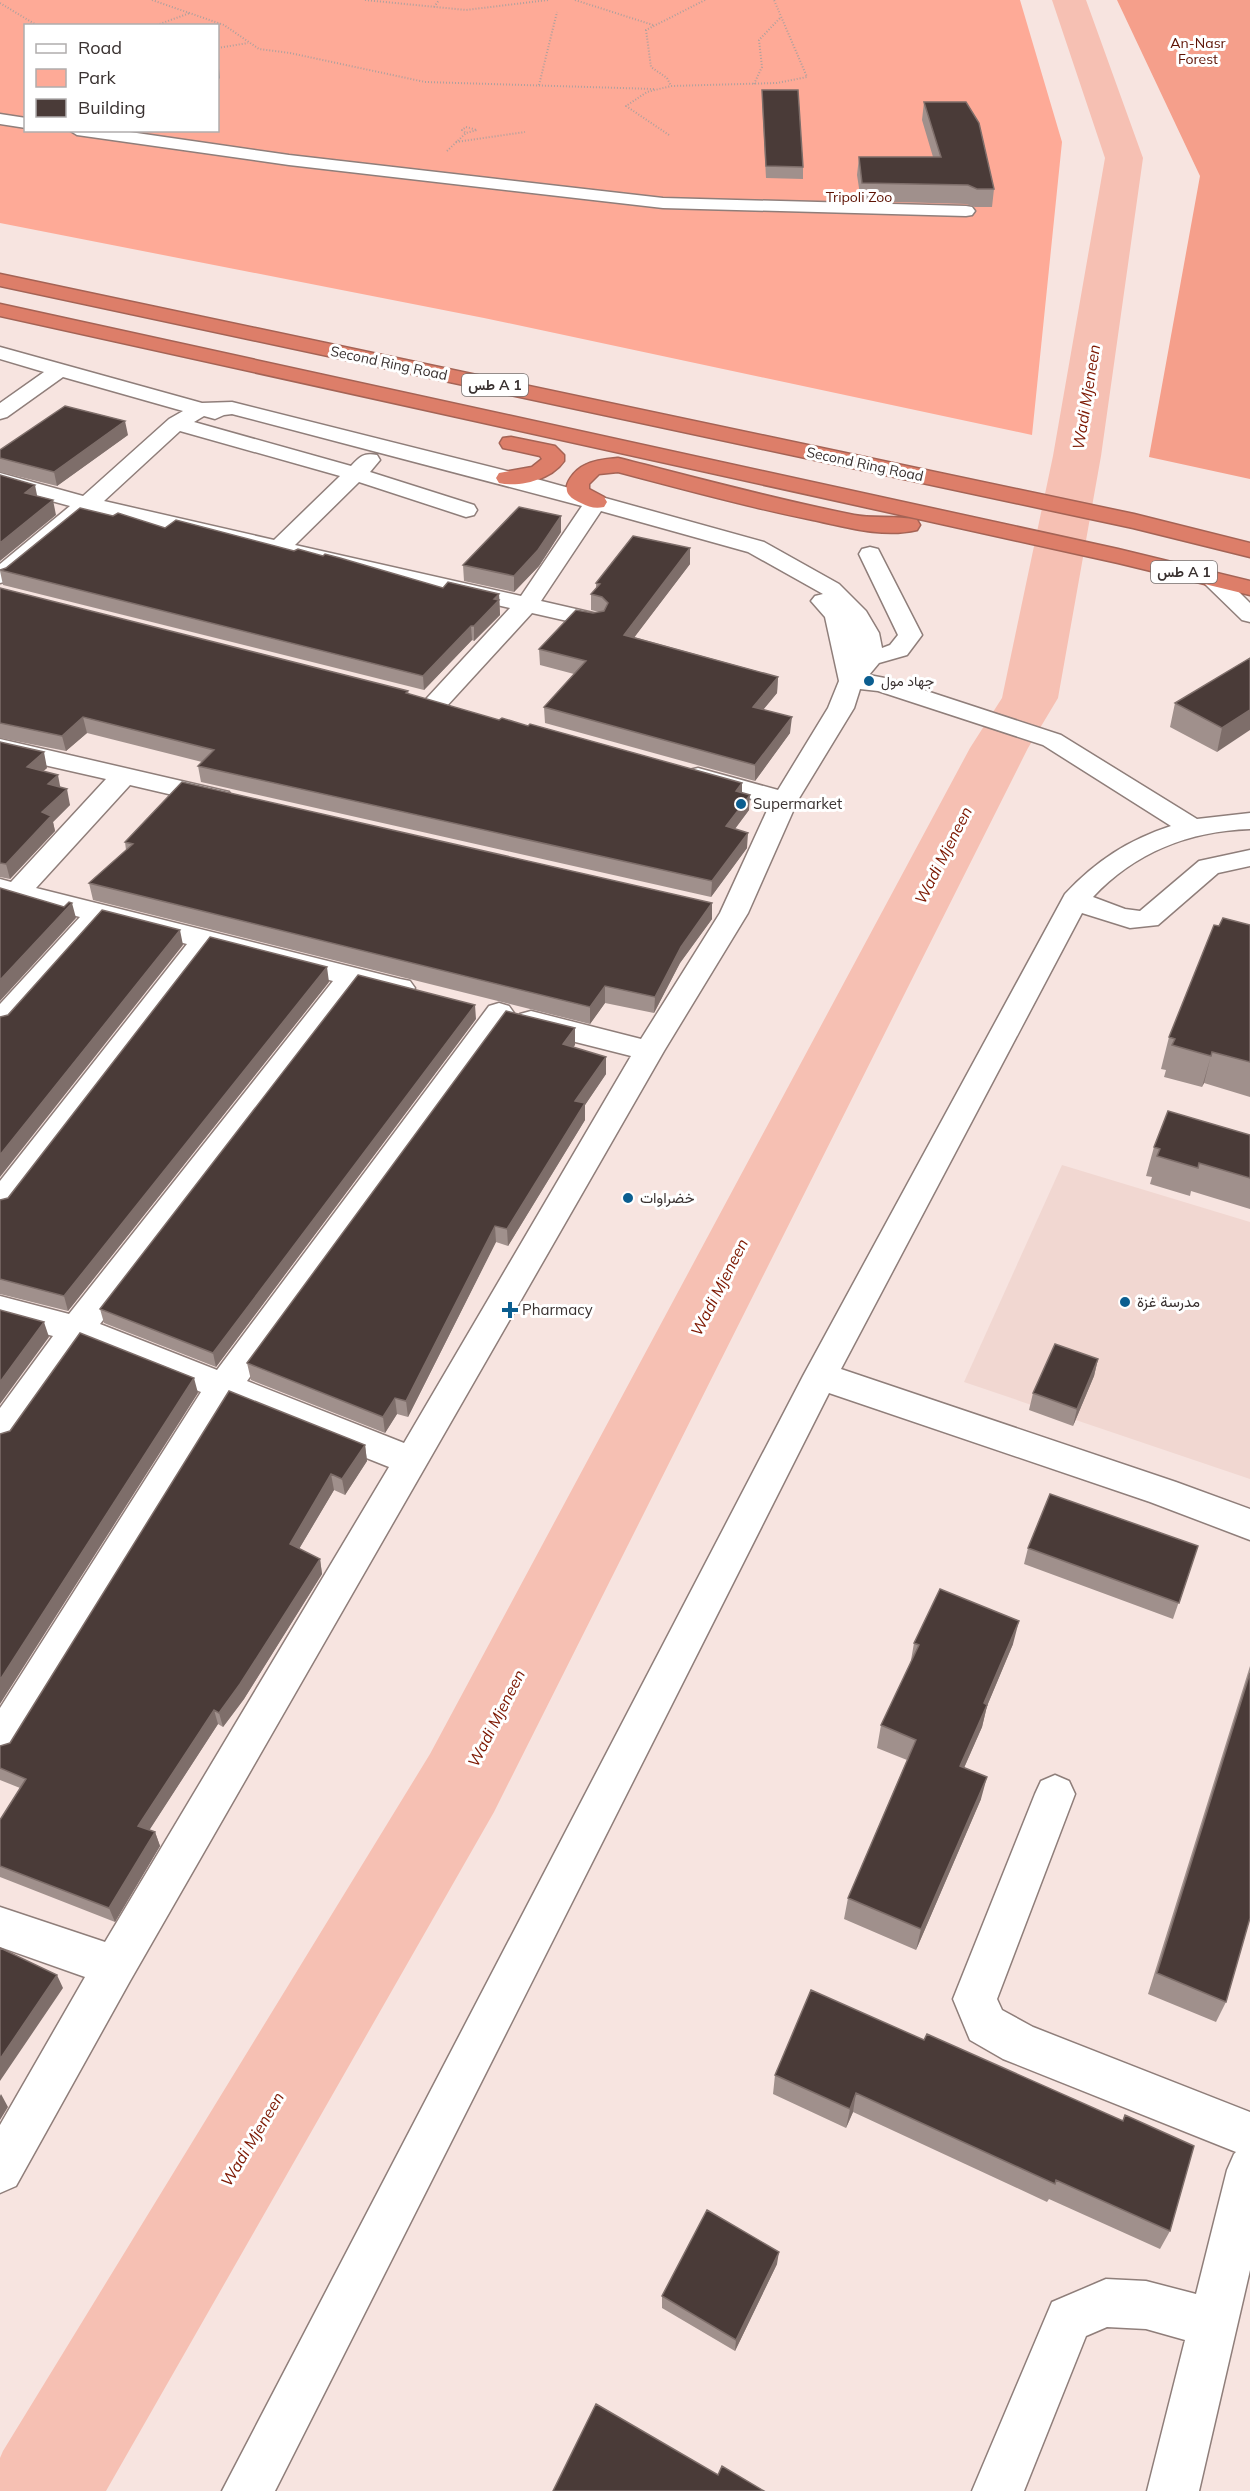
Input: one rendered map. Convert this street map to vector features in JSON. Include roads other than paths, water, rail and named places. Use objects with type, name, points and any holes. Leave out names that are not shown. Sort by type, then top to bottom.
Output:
[{"type":"highway","name":"Second Ring Road","points":[[0,279],[1134,520],[1216,541]]},
{"type":"highway","name":"طس A 1","points":[[0,310],[1118,556],[1250,588]]},
{"type":"highway","points":[[92,331],[131,349],[176,364],[290,394]]},
{"type":"highway","points":[[491,439],[547,451],[553,455],[553,461],[539,472],[507,478]]},
{"type":"highway","points":[[592,508],[578,492],[577,485],[581,478],[596,467],[618,465],[767,504],[869,525],[886,527],[921,525],[956,520]]},
{"type":"highway","name":"طس A 1","points":[[1216,541],[1250,550]]},
{"type":"street","points":[[0,119],[24,123]]},
{"type":"street","points":[[91,132],[290,160],[663,203],[966,211]]},
{"type":"street","points":[[0,352],[202,409],[363,467],[466,510]]},
{"type":"street","points":[[0,413],[60,370]]},
{"type":"street","points":[[4,588],[87,504],[176,423],[202,409],[232,408],[507,478],[765,567],[805,587],[834,610],[843,633],[844,653],[851,681]]},
{"type":"street","points":[[176,423],[363,467],[592,508],[756,547],[831,589],[855,610],[867,633],[871,657]]},
{"type":"street","points":[[280,547],[363,467]]},
{"type":"street","points":[[0,480],[87,504],[528,603],[594,620]]},
{"type":"street","points":[[436,703],[528,603],[592,508]]},
{"type":"street","points":[[1216,541],[1250,544]]},
{"type":"street","points":[[0,2170],[115,1966],[412,1461],[649,1051],[722,910],[841,708],[851,681],[871,657],[890,654],[903,648],[910,634],[870,554]]},
{"type":"street","points":[[1214,580],[1250,598]]},
{"type":"street","points":[[1214,580],[1250,615]]},
{"type":"street","points":[[851,681],[881,684],[1052,740],[1195,829]]},
{"type":"street","points":[[0,747],[249,804]]},
{"type":"street","points":[[673,769],[785,800]]},
{"type":"street","points":[[8,890],[123,777]]},
{"type":"street","points":[[248,2491],[820,1376],[1075,900],[1114,862],[1166,838],[1227,820],[1250,821]]},
{"type":"street","points":[[1075,900],[1121,917],[1139,921],[1148,919],[1209,867],[1250,858]]},
{"type":"street","points":[[8,890],[431,996]]},
{"type":"street","points":[[0,1022],[98,914]]},
{"type":"street","points":[[0,1204],[205,940]]},
{"type":"street","points":[[0,1435],[78,1329],[352,976]]},
{"type":"street","points":[[0,1743],[225,1386],[488,1010],[649,1051]]},
{"type":"street","points":[[0,1309],[78,1329],[412,1461]]},
{"type":"street","points":[[820,1376],[1163,1492],[1250,1525]]},
{"type":"street","points":[[1055,1794],[975,1999],[986,2025],[1019,2043],[1250,2135]]},
{"type":"street","points":[[0,1927],[115,1966]]},
{"type":"street","points":[[1173,2491],[1250,2169]]},
{"type":"street","points":[[998,2491],[1069,2319],[1106,2303],[1146,2305],[1213,2323]]},
{"type":"waterway","name":"Wadi Mjeneen","points":[[43,2491],[462,1783],[999,748],[1030,698],[1077,456],[1124,158],[1069,0]]},
{"type":"place","name":"جهاد مول","points":[[869,681]]},
{"type":"place","name":"Supermarket","points":[[741,804]]},
{"type":"place","name":"خضراوات","points":[[628,1198]]},
{"type":"place","name":"مدرسة غزة","points":[[1125,1302]]},
{"type":"place","name":"Pharmacy","points":[[510,1310]]},
{"type":"park label","name":"An-Nasr Forest","points":[[1198,52]]},
{"type":"park label","name":"Tripoli Zoo","points":[[859,197]]}]
